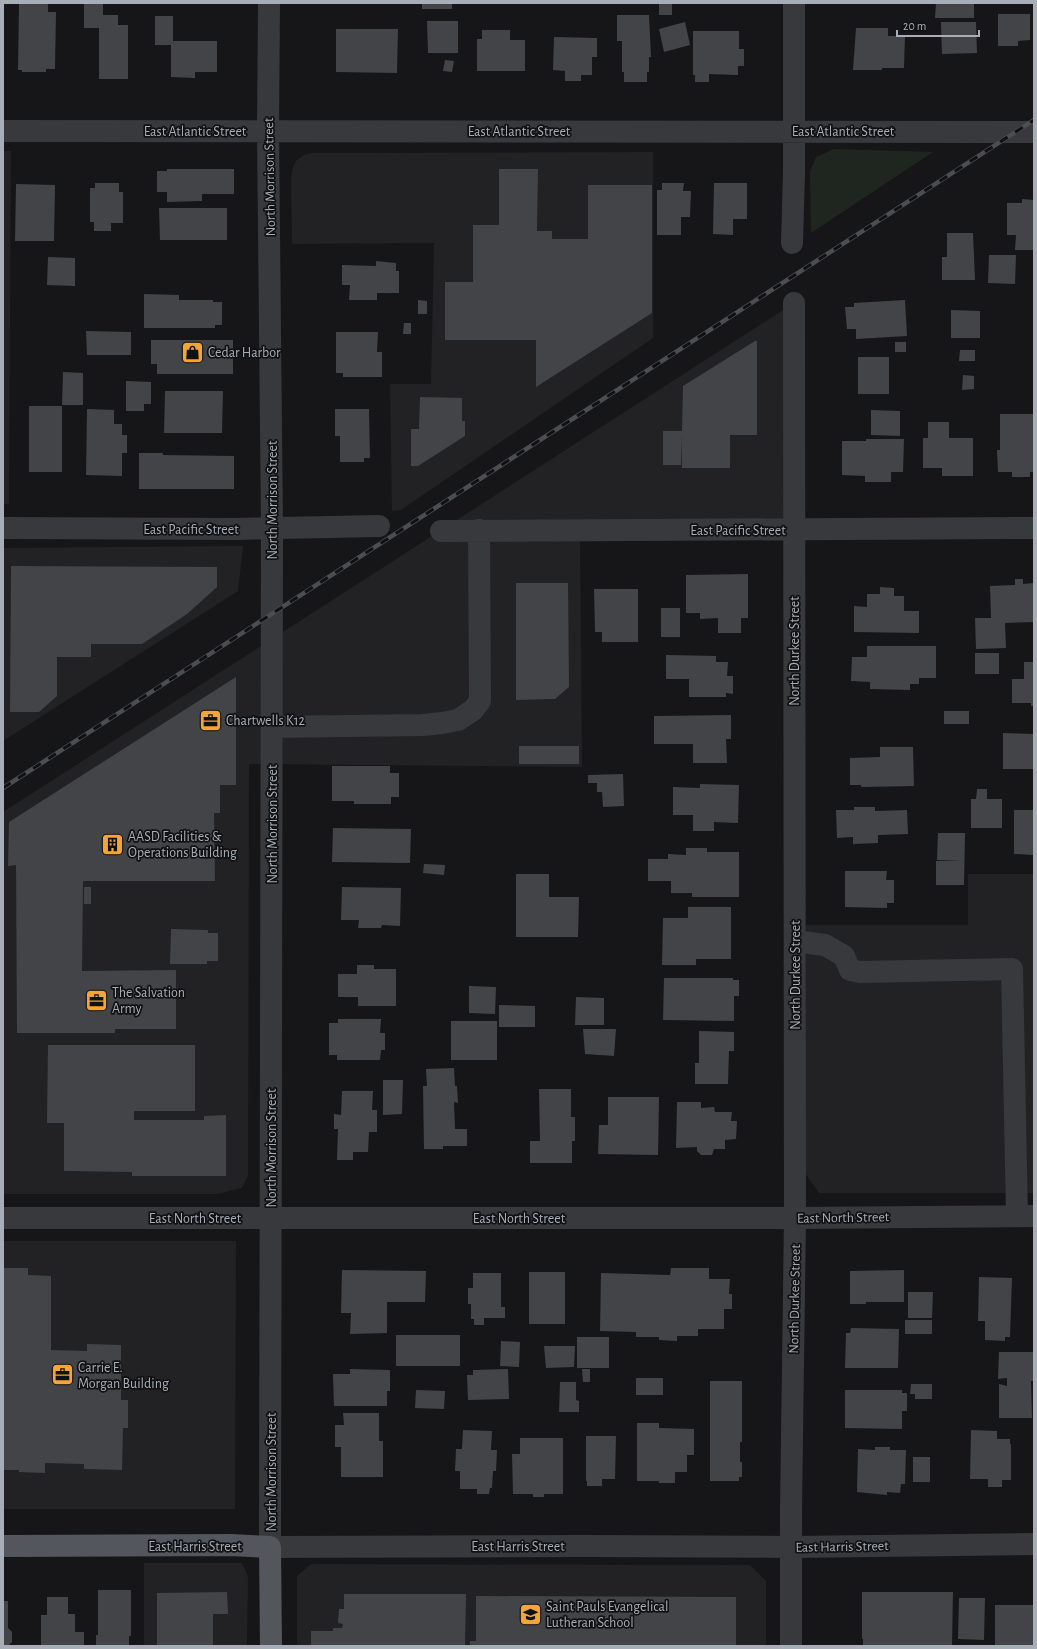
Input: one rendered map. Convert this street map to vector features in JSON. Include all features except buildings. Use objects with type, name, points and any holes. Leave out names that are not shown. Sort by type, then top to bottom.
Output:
[{"type":"main road","name":"East Harris Street","points":[[3,1546],[230,1545],[270,1547]]},
{"type":"main road","name":"North Morrison Street","points":[[270,1547],[271,1646]]},
{"type":"street","name":"North Morrison Street","points":[[269,3],[268,131],[272,528],[270,1547]]},
{"type":"street","points":[[792,243],[794,3]]},
{"type":"street","name":"East Atlantic Street","points":[[3,131],[1034,132]]},
{"type":"street","name":"North Durkee Street","points":[[791,1646],[795,1218],[794,303]]},
{"type":"street","name":"East Pacific Street","points":[[3,528],[272,528],[379,526]]},
{"type":"street","name":"East Pacific Street","points":[[441,530],[1034,528]]},
{"type":"street","points":[[272,727],[423,725],[458,720],[473,710],[480,700],[478,530]]},
{"type":"street","points":[[795,941],[824,945],[844,956],[850,970],[860,972],[1012,969],[1025,1216]]},
{"type":"street","name":"East North Street","points":[[3,1218],[795,1218],[1025,1216]]},
{"type":"street","name":"East Harris Street","points":[[270,1547],[791,1547],[1034,1544]]},
{"type":"shaded area","points":[[834,149],[933,152],[811,233],[810,172],[816,157]]},
{"type":"shaded area","points":[[3,151],[11,151],[9,504],[3,504]]},
{"type":"shaded area","points":[[653,152],[653,338],[401,510],[392,511],[390,384],[431,384],[434,243],[292,244],[291,178],[296,161],[304,155],[313,153]]},
{"type":"shaded area","points":[[794,303],[794,530],[580,530],[582,767],[249,764],[248,1175],[242,1188],[217,1194],[3,1194],[3,812]]},
{"type":"shaded area","points":[[243,546],[238,591],[3,741],[3,548]]},
{"type":"shaded area","points":[[968,874],[1034,874],[1034,1193],[819,1193],[805,1173],[806,925],[968,925]]},
{"type":"shaded area","points":[[3,1241],[236,1241],[235,1509],[3,1509]]},
{"type":"shaded area","points":[[144,1563],[242,1563],[248,1576],[247,1646],[144,1646]]},
{"type":"shaded area","name":"Saint Pauls Evangelical Lutheran School","points":[[311,1564],[750,1565],[766,1581],[766,1646],[297,1646],[297,1576]]},
{"type":"railway","points":[[3,788],[1034,120]]},
{"type":"place","name":"Cedar Harbor","points":[[192,352]]},
{"type":"place","name":"Chartwells K12","points":[[211,720]]},
{"type":"place","name":"AASD Facilities & Operations Building","points":[[112,844]]},
{"type":"place","name":"The Salvation Army","points":[[96,1000]]},
{"type":"place","name":"Carrie E. Morgan Building","points":[[62,1375]]},
{"type":"place","name":"Saint Pauls Evangelical Lutheran School","points":[[531,1614]]}]
